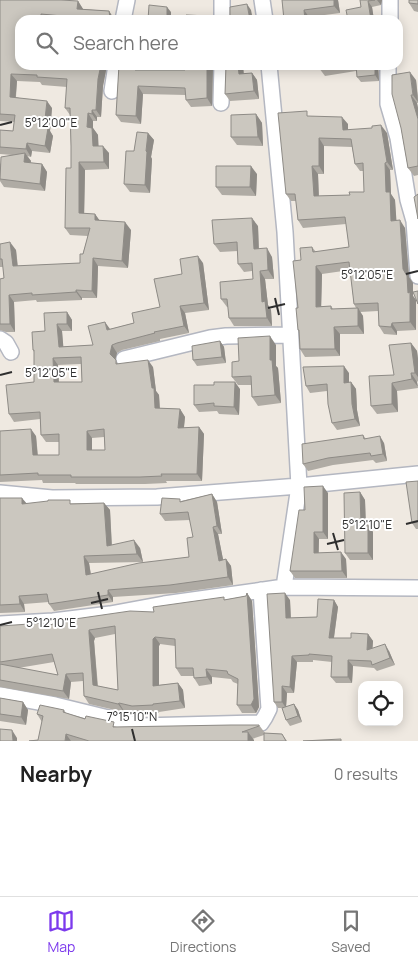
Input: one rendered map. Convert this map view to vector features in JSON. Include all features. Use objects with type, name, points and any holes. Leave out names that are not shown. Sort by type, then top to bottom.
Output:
[{"type":"street","points":[[124,15],[127,0]]},
{"type":"street","points":[[222,0],[222,15]]},
{"type":"street","points":[[262,0],[264,15]]},
{"type":"street","points":[[390,0],[390,15]]},
{"type":"street","points":[[112,91],[115,70]]},
{"type":"street","points":[[221,103],[222,70]]},
{"type":"street","points":[[269,70],[285,232],[299,486],[284,587]]},
{"type":"street","points":[[388,70],[388,104],[398,138],[408,200],[414,221],[418,276]]},
{"type":"street","points":[[124,359],[210,338],[290,335]]},
{"type":"street","points":[[0,339],[6,343],[11,352]]},
{"type":"street","points":[[0,493],[52,498],[157,497],[299,486],[418,474]]},
{"type":"street","points":[[0,624],[53,621],[110,614],[164,604],[284,587],[418,588]]},
{"type":"street","points":[[0,695],[55,705],[141,726],[261,723],[266,718],[269,709],[261,590]]},
{"type":"building","points":[[0,0],[78,1],[77,9],[109,11],[110,15],[15,15],[15,70],[100,70],[96,110],[92,110],[92,114],[88,113],[87,127],[92,128],[93,146],[103,146],[104,162],[79,162],[79,213],[95,214],[95,220],[125,222],[122,261],[93,258],[92,291],[76,290],[76,292],[9,295],[10,324],[0,324],[0,279],[4,278],[2,259],[0,259],[0,244],[10,242],[13,266],[80,263],[80,254],[83,254],[90,228],[65,228],[66,168],[71,168],[70,108],[65,108],[67,79],[11,74],[10,97],[47,101],[44,128],[48,128],[45,146],[27,143],[26,149],[0,147],[0,130],[13,131],[15,115],[0,114]]},
{"type":"building","points":[[282,0],[334,0],[334,6],[304,10],[304,15],[284,15]]},
{"type":"building","points":[[360,0],[375,0],[368,1],[370,15],[347,15],[346,10],[361,7]]},
{"type":"building","points":[[409,0],[418,0],[418,4],[409,3]]},
{"type":"building","points":[[247,4],[249,15],[230,15],[230,7]]},
{"type":"building","points":[[149,5],[167,7],[167,15],[148,15]]},
{"type":"building","points":[[119,70],[207,70],[207,98],[186,100],[185,88],[138,86],[136,116],[116,115]]},
{"type":"building","points":[[226,70],[239,70],[239,74],[252,73],[254,91],[225,94]]},
{"type":"building","points":[[356,70],[375,70],[375,75],[357,77]]},
{"type":"building","points":[[410,72],[413,95],[411,95],[418,119],[418,166],[408,168],[401,128],[392,94],[392,75]]},
{"type":"building","points":[[307,111],[307,116],[342,117],[343,130],[372,128],[372,126],[381,125],[387,162],[385,163],[386,192],[390,192],[391,221],[400,220],[403,269],[407,276],[408,293],[410,292],[410,322],[392,323],[391,327],[379,326],[378,303],[354,304],[349,262],[316,266],[316,307],[331,306],[331,309],[358,308],[358,326],[334,327],[335,349],[300,349],[293,261],[301,260],[300,248],[312,247],[313,252],[349,247],[345,217],[298,220],[295,194],[286,194],[278,113]],"holes":[[[319,138],[351,139],[355,164],[363,163],[364,192],[349,192],[350,195],[314,196],[312,166],[319,166]]]},
{"type":"building","points":[[256,114],[258,137],[231,137],[231,115]]},
{"type":"building","points":[[137,132],[148,133],[145,185],[124,184],[126,151],[134,151]]},
{"type":"building","points":[[25,153],[24,162],[42,164],[40,184],[0,179],[1,157]]},
{"type":"building","points":[[216,166],[251,166],[250,187],[216,187]]},
{"type":"building","points":[[418,194],[418,219],[414,197]]},
{"type":"building","points":[[252,218],[254,249],[267,248],[268,270],[260,271],[262,302],[265,301],[267,318],[229,318],[227,299],[221,299],[220,282],[253,279],[252,263],[238,264],[237,242],[214,244],[212,220]]},
{"type":"building","points":[[198,256],[204,303],[180,306],[184,326],[154,332],[117,343],[112,345],[110,354],[116,360],[116,364],[148,360],[152,388],[154,388],[155,408],[180,409],[178,428],[199,427],[197,474],[161,474],[162,476],[140,477],[71,477],[71,475],[38,475],[38,473],[0,475],[0,431],[31,429],[33,455],[59,455],[59,434],[41,435],[40,412],[9,414],[6,385],[34,382],[32,332],[45,331],[44,313],[67,312],[67,324],[57,324],[59,347],[93,345],[88,326],[105,322],[107,330],[134,323],[132,313],[160,307],[154,279],[182,274],[180,259]],"holes":[[[81,357],[82,382],[54,382],[53,358]],[[104,429],[105,450],[87,450],[87,431]]]},
{"type":"building","points":[[418,291],[418,304],[413,292]]},
{"type":"building","points":[[270,336],[270,360],[272,360],[275,395],[252,397],[251,376],[232,377],[232,362],[239,361],[238,338]]},
{"type":"building","points":[[220,341],[222,357],[193,360],[192,346]]},
{"type":"building","points":[[411,343],[415,373],[411,373],[412,379],[392,383],[392,404],[371,406],[369,376],[394,375],[389,345]]},
{"type":"building","points":[[344,366],[344,383],[351,382],[355,419],[332,423],[328,404],[327,384],[306,386],[303,367]]},
{"type":"building","points":[[214,382],[235,382],[234,407],[214,406],[214,403],[194,405],[194,385],[214,385]]},
{"type":"building","points":[[363,435],[364,439],[380,436],[383,454],[371,456],[370,453],[328,458],[303,464],[302,444]]},
{"type":"building","points":[[418,481],[418,522],[412,523],[406,482]]},
{"type":"building","points":[[323,486],[323,532],[314,532],[314,553],[341,552],[342,571],[290,571],[299,510],[305,510],[304,487]]},
{"type":"building","points":[[360,492],[361,525],[368,525],[368,553],[345,553],[344,493]]},
{"type":"building","points":[[212,494],[217,526],[213,527],[219,561],[226,559],[228,577],[170,585],[108,590],[108,595],[49,604],[47,594],[19,596],[20,604],[0,605],[0,498],[22,498],[22,504],[48,500],[70,500],[70,504],[104,503],[107,546],[134,540],[137,554],[84,556],[86,575],[139,563],[189,557],[187,538],[193,537],[188,512],[160,514],[162,498],[180,499],[180,502]]},
{"type":"building","points":[[247,593],[254,699],[251,705],[237,705],[238,679],[228,674],[227,671],[206,669],[207,677],[194,678],[193,668],[176,668],[175,639],[155,637],[153,639],[153,686],[178,683],[180,701],[132,706],[84,696],[83,673],[66,674],[63,691],[0,680],[0,664],[58,675],[52,654],[0,662],[0,626],[44,623],[45,627],[61,621],[130,611],[154,612],[153,607],[224,597],[224,600],[246,596]],"holes":[[[115,626],[118,690],[93,685],[89,630]]]},
{"type":"building","points":[[285,593],[286,618],[317,617],[318,599],[334,600],[329,638],[351,638],[351,633],[368,634],[367,650],[385,644],[390,658],[372,665],[371,661],[348,660],[348,677],[331,677],[332,656],[309,654],[292,656],[290,687],[282,686],[282,702],[274,702],[267,594]]},
{"type":"building","points":[[0,698],[23,702],[21,717],[0,714]]},
{"type":"building","points":[[294,704],[298,716],[286,720],[282,708]]},
{"type":"building","points":[[40,705],[64,710],[63,712],[85,719],[86,716],[114,722],[113,727],[259,726],[242,732],[248,732],[248,741],[89,741],[66,734],[65,741],[29,741],[38,740],[43,716],[37,714]]},
{"type":"building","points":[[0,729],[12,730],[13,741],[0,741]]},
{"type":"building","points":[[264,733],[282,734],[286,741],[264,741]]},
{"type":"building","points":[[341,739],[341,741],[303,741]]}]
